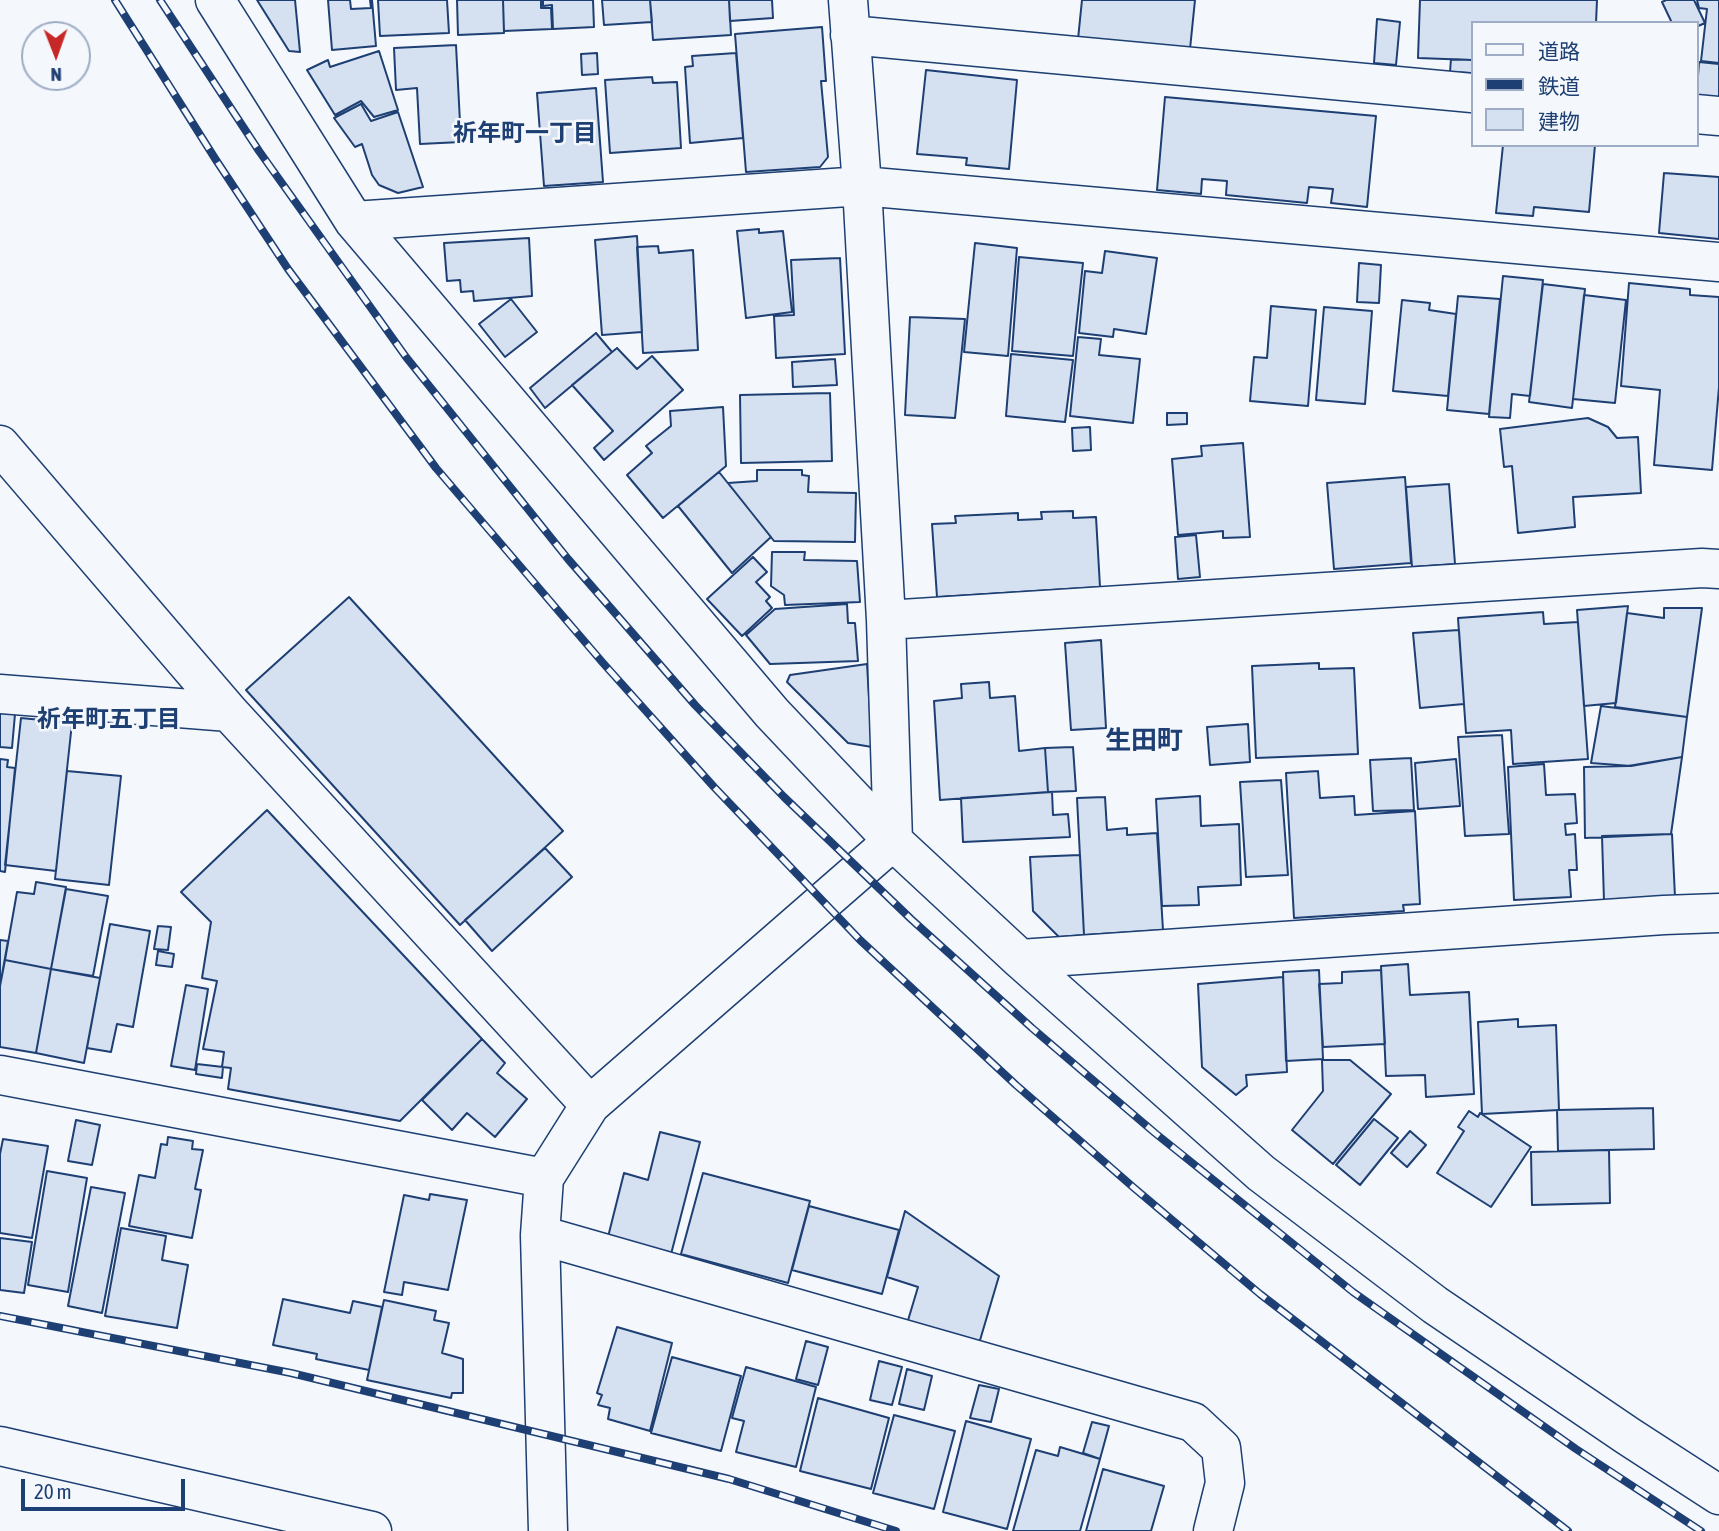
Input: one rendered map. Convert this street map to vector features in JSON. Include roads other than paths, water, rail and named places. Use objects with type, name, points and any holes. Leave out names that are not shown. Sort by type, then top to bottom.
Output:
[{"type":"street","points":[[215,0],[354,221],[772,713],[893,841],[1020,959],[1261,1173],[1435,1305],[1719,1495]]},
{"type":"street","points":[[893,841],[886,620],[862,186],[849,18],[1470,93]]},
{"type":"street","points":[[1698,114],[1719,116]]},
{"type":"street","points":[[354,221],[862,186],[1719,262]]},
{"type":"street","points":[[0,444],[229,712],[590,1105]]},
{"type":"street","points":[[886,620],[1719,569]]},
{"type":"street","points":[[0,694],[229,712]]},
{"type":"street","points":[[548,1531],[540,1235],[544,1178],[590,1105],[893,841]]},
{"type":"street","points":[[1020,959],[1719,913]]},
{"type":"street","points":[[0,1075],[544,1178]]},
{"type":"street","points":[[540,1235],[1193,1422],[1221,1448],[1225,1483],[1213,1531]]},
{"type":"street","points":[[0,1446],[372,1531]]},
{"type":"railway","points":[[115,0],[288,269],[436,468],[603,663],[714,787],[860,940],[1016,1085],[1133,1187],[1260,1294],[1568,1531]]},
{"type":"railway","points":[[160,0],[259,151],[406,357],[568,559],[695,705],[784,797],[911,919],[1032,1028],[1155,1133],[1353,1292],[1576,1449],[1701,1531]]},
{"type":"railway","points":[[0,1316],[291,1373],[729,1479],[896,1531]]},
{"type":"district","name":"祈年町一丁目","points":[[525,133]]},
{"type":"district","name":"祈年町五丁目","points":[[109,719]]},
{"type":"district","name":"生田町","points":[[1144,741]]}]
